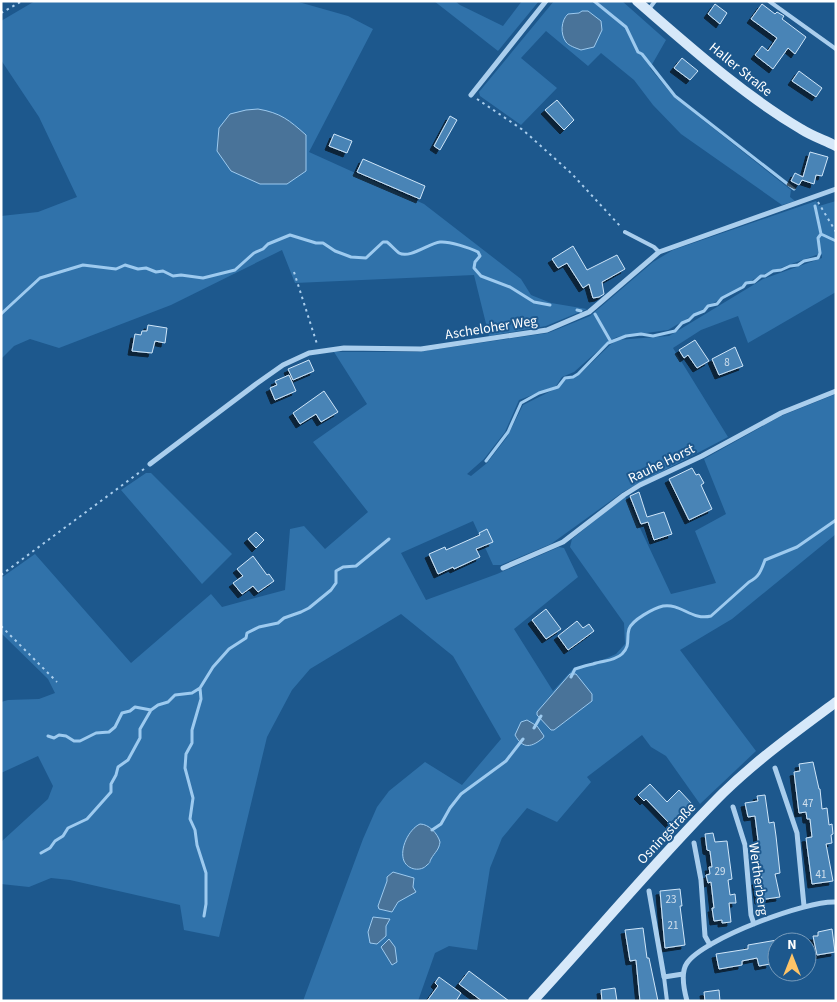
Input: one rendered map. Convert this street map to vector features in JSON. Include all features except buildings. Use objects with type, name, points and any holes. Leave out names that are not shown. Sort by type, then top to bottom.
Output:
[{"type":"street","points":[[471,95],[546,1]]},
{"type":"street","name":"Haller Straße","points":[[637,1],[738,86],[802,130],[836,146]]},
{"type":"street","name":"Ascheloher Weg","points":[[150,464],[276,370],[309,353],[344,348],[421,349],[547,330],[590,312],[659,252],[816,198],[836,189]]},
{"type":"street","name":"Rauhe Horst","points":[[503,568],[563,542],[640,485],[702,456],[781,413],[836,390]]},
{"type":"street","name":"Osningstraße","points":[[533,1001],[652,868],[724,792],[767,754],[836,702]]},
{"type":"street","points":[[775,768],[797,833],[804,906]]},
{"type":"street","name":"Wertherberg","points":[[733,807],[745,844],[751,915],[754,924]]},
{"type":"street","points":[[694,843],[701,880],[705,936],[710,945]]},
{"type":"street","points":[[649,891],[664,978],[683,974],[686,1001]]},
{"type":"street","name":"Wertherberg","points":[[683,974],[686,965],[693,956],[710,945],[754,924],[804,906],[822,902],[836,902]]},
{"type":"lane","points":[[647,10],[656,1]]},
{"type":"lane","points":[[769,1],[836,49]]},
{"type":"lane","points":[[625,232],[654,247],[659,252]]},
{"type":"lane","points":[[664,978],[667,1001]]},
{"type":"path","points":[[1,14],[22,1]]},
{"type":"path","points":[[471,95],[523,130],[572,174],[625,232]]},
{"type":"path","points":[[816,198],[836,232]]},
{"type":"path","points":[[294,272],[319,351]]},
{"type":"path","points":[[1,575],[150,464]]},
{"type":"path","points":[[1,626],[57,682]]},
{"type":"shaded area","points":[[35,1],[295,1],[348,16],[373,29],[309,152],[424,204],[521,279],[531,295],[551,303],[587,309],[546,326],[489,336],[474,275],[295,283],[282,250],[171,305],[59,348],[30,339],[14,346],[1,359],[1,216],[38,212],[77,197],[39,117],[1,60],[1,21]]},
{"type":"shaded area","points":[[434,1],[455,1],[503,26],[522,1],[539,1],[498,51]]},
{"type":"shaded area","points":[[554,1],[622,1],[666,40],[650,68],[674,97],[791,190],[790,197],[795,201],[782,205],[681,134],[653,105],[634,80],[601,53],[588,66],[546,31],[521,58],[557,88],[521,125],[480,96],[479,92]]},
{"type":"shaded area","points":[[588,11],[601,21],[602,30],[594,47],[581,50],[566,42],[562,27],[568,14]]},
{"type":"shaded area","points":[[258,109],[284,118],[306,135],[306,171],[287,184],[260,184],[231,171],[217,151],[219,128],[230,114]]},
{"type":"shaded area","points":[[816,201],[819,206],[836,201],[836,292],[748,343],[738,316],[701,330],[673,348],[728,437],[623,492],[551,544],[501,565],[493,565],[473,521],[401,553],[426,600],[497,574],[559,547],[564,548],[578,577],[514,629],[553,691],[573,669],[616,654],[625,644],[624,623],[570,547],[572,539],[625,496],[671,594],[716,583],[695,531],[726,514],[704,459],[781,416],[836,394],[836,534],[732,619],[680,650],[756,751],[700,804],[666,756],[651,747],[642,735],[587,777],[591,782],[557,822],[527,808],[502,838],[490,868],[477,950],[449,946],[435,953],[418,1001],[303,1001],[363,839],[377,807],[389,791],[425,762],[462,785],[501,739],[453,656],[401,614],[310,669],[292,690],[267,737],[219,937],[184,930],[180,905],[70,880],[51,878],[29,887],[1,884],[1,842],[48,799],[53,786],[38,756],[1,773],[1,702],[39,699],[55,693],[48,679],[1,633],[1,578],[35,554],[131,663],[211,594],[222,607],[285,590],[290,529],[304,526],[325,549],[368,512],[313,442],[367,404],[334,352],[417,352],[548,333],[590,316],[653,262],[673,250]],"holes":[[[819,254],[822,255],[822,258],[763,279],[669,336],[617,340],[578,376],[564,380],[559,387],[523,405],[507,437],[487,463],[471,476],[467,474],[484,459],[505,432],[519,400],[556,386],[562,377],[574,372],[609,341],[617,337],[668,330],[761,275]]]},
{"type":"shaded area","points":[[146,473],[151,473],[232,554],[202,584],[121,490]]},
{"type":"shaded area","points":[[570,674],[576,674],[592,694],[592,701],[554,730],[551,730],[537,715],[537,712]]},
{"type":"shaded area","points":[[527,720],[537,726],[544,736],[528,746],[521,743],[515,735],[521,722]]},
{"type":"shaded area","points":[[420,824],[433,830],[440,842],[429,863],[421,869],[415,869],[408,866],[404,861],[403,851],[406,840],[412,830]]},
{"type":"shaded area","points":[[393,872],[414,878],[413,887],[416,892],[398,902],[392,912],[379,909],[378,906],[387,877]]},
{"type":"shaded area","points":[[373,917],[390,919],[386,926],[386,936],[377,944],[370,943],[368,932]]},
{"type":"shaded area","points":[[389,939],[395,947],[397,962],[392,965],[381,947]]},
{"type":"waterway","points":[[594,1],[626,27],[638,52],[642,54],[675,96],[794,189]]},
{"type":"waterway","points":[[815,206],[821,234]]},
{"type":"waterway","points":[[486,461],[508,432],[521,403],[539,393],[558,387],[565,378],[578,374],[608,343],[626,336],[641,334],[653,336],[675,331],[682,323],[704,311],[708,306],[717,304],[722,298],[743,287],[746,283],[754,282],[761,276],[765,276],[773,271],[818,258],[820,253],[818,238],[821,234],[836,241]]},
{"type":"waterway","points":[[1,314],[40,278],[83,265],[116,269],[125,265],[138,269],[146,268],[156,272],[163,271],[173,276],[181,275],[203,278],[235,270],[254,253],[263,249],[268,244],[290,235],[316,243],[323,243],[335,251],[351,257],[366,258],[383,242],[387,242],[399,253],[403,254],[408,254],[440,242],[459,245],[478,252],[480,256],[475,262],[474,268],[481,276],[510,287],[534,302],[550,305]]},
{"type":"waterway","points":[[577,310],[581,311]]},
{"type":"waterway","points":[[595,314],[611,342]]},
{"type":"waterway","points":[[571,677],[575,669],[619,657],[626,648],[631,626],[639,618],[654,609],[669,606],[698,616],[711,616],[757,576],[765,560],[797,547],[836,520]]},
{"type":"waterway","points":[[41,853],[50,848],[55,841],[63,836],[68,828],[87,819],[111,792],[111,784],[118,767],[128,760],[140,738],[140,729],[151,710],[158,705],[168,702],[175,695],[192,693],[200,688],[213,667],[229,649],[246,638],[247,633],[259,627],[278,623],[284,618],[309,608],[331,590],[336,583],[336,571],[343,567],[356,566],[389,539]]},
{"type":"waterway","points":[[200,688],[201,699],[192,730],[192,743],[186,754],[185,768],[193,798],[190,819],[195,830],[197,845],[206,873],[204,916]]},
{"type":"waterway","points":[[48,736],[54,738],[59,735],[66,736],[74,741],[80,741],[96,733],[109,732],[115,727],[122,713],[130,711],[135,707],[151,710]]},
{"type":"waterway","points":[[534,728],[541,716]]},
{"type":"waterway","points":[[432,830],[441,824],[461,794],[506,761],[523,739]]}]
